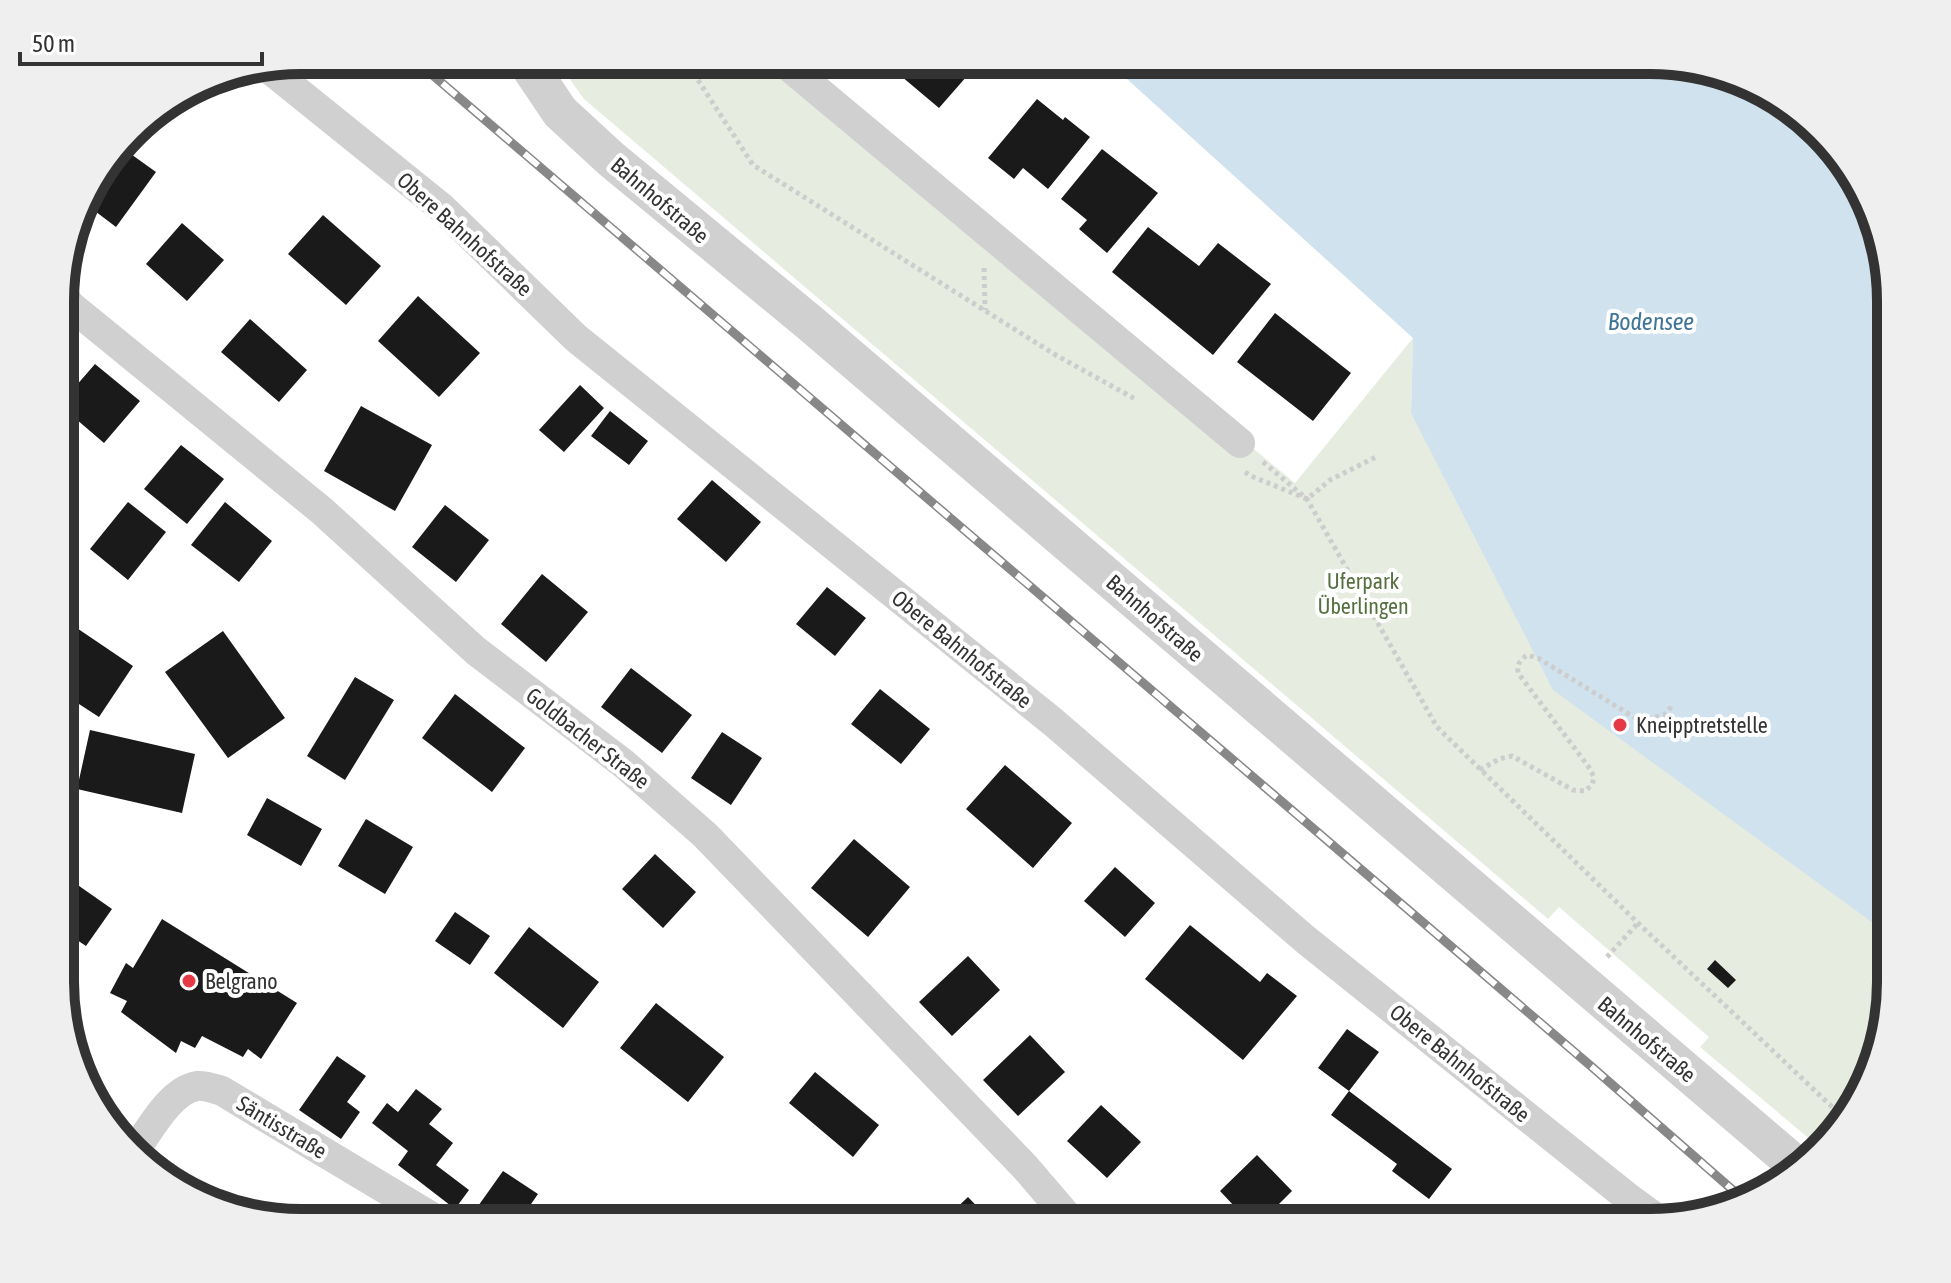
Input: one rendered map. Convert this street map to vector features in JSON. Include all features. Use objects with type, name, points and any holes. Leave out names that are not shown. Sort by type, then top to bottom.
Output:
[{"type":"street","name":"Bahnhofstraße","points":[[534,74],[560,112],[611,159],[810,323],[1790,1160]]},
{"type":"street","points":[[798,74],[1240,443]]},
{"type":"street","name":"Obere Bahnhofstraße","points":[[278,76],[442,208],[576,338],[1053,722],[1306,940],[1644,1209]]},
{"type":"street","name":"Goldbacher Straße","points":[[74,308],[321,510],[476,651],[624,764],[705,835],[1025,1167],[1061,1209]]},
{"type":"street","name":"Säntisstraße","points":[[140,1143],[180,1092],[200,1085],[222,1091],[419,1209]]},
{"type":"path","points":[[694,74],[753,165],[1054,354]]},
{"type":"path","points":[[1240,443],[1307,499],[1437,727],[1837,1111]]},
{"type":"path","points":[[1480,770],[1499,759],[1512,756],[1573,790],[1585,791],[1592,785],[1594,777],[1588,766],[1518,673],[1520,660],[1527,655],[1538,658],[1640,721],[1664,715],[1673,705]]},
{"type":"path","points":[[1618,967],[1606,957],[1638,923]]},
{"type":"green space","name":"Uferpark Überlingen","points":[[566,74],[798,74],[1295,483],[1413,338],[1411,413],[1877,918],[1877,997],[1865,1055],[1839,1108],[1812,1141],[1700,1047],[1709,1037],[1559,907],[1548,919],[584,99]]},
{"type":"water","name":"Bodensee","points":[[1121,74],[1665,74],[1694,78],[1750,97],[1788,121],[1811,140],[1830,163],[1860,214],[1873,257],[1877,286],[1877,926],[1553,690],[1411,413],[1413,338]]},
{"type":"building","points":[[899,74],[969,74],[939,108]]},
{"type":"building","points":[[1037,99],[1090,137],[1048,189],[1023,168],[1014,179],[988,158]]},
{"type":"building","points":[[1102,149],[1158,193],[1107,253],[1079,229],[1087,220],[1061,199]]},
{"type":"building","points":[[129,153],[156,172],[116,227],[93,210],[104,187]]},
{"type":"building","points":[[323,215],[381,266],[346,305],[288,254]]},
{"type":"building","points":[[182,223],[224,260],[187,301],[146,264]]},
{"type":"building","points":[[1148,227],[1199,266],[1218,243],[1271,284],[1213,355],[1112,272]]},
{"type":"building","points":[[418,296],[480,353],[439,397],[378,341]]},
{"type":"building","points":[[1275,313],[1351,373],[1313,421],[1237,362]]},
{"type":"building","points":[[250,319],[307,370],[279,402],[221,352]]},
{"type":"building","points":[[95,364],[140,401],[104,443],[74,417],[74,388]]},
{"type":"building","points":[[580,385],[604,408],[564,452],[539,430]]},
{"type":"building","points":[[361,406],[432,445],[395,511],[324,471]]},
{"type":"building","points":[[610,411],[648,441],[629,465],[591,436]]},
{"type":"building","points":[[181,445],[224,479],[187,524],[144,489]]},
{"type":"building","points":[[712,480],[761,522],[726,562],[677,519]]},
{"type":"building","points":[[128,502],[166,532],[128,580],[90,549]]},
{"type":"building","points":[[225,502],[272,541],[239,582],[191,545]]},
{"type":"building","points":[[445,505],[489,540],[456,582],[412,547]]},
{"type":"building","points":[[542,574],[588,612],[546,662],[501,624]]},
{"type":"building","points":[[827,587],[866,618],[835,656],[796,624]]},
{"type":"building","points":[[74,626],[133,666],[99,717],[74,701]]},
{"type":"building","points":[[223,631],[285,718],[228,758],[165,672]]},
{"type":"building","points":[[631,668],[692,715],[662,753],[601,707]]},
{"type":"building","points":[[355,677],[394,700],[345,780],[307,756]]},
{"type":"building","points":[[880,689],[930,729],[901,764],[851,724]]},
{"type":"building","points":[[455,694],[525,748],[492,792],[422,738]]},
{"type":"building","points":[[90,730],[195,754],[182,813],[77,789]]},
{"type":"building","points":[[722,732],[762,758],[731,805],[691,778]]},
{"type":"building","points":[[1005,765],[1072,823],[1033,868],[966,809]]},
{"type":"building","points":[[267,798],[322,829],[301,866],[247,835]]},
{"type":"building","points":[[366,819],[413,847],[385,894],[338,866]]},
{"type":"building","points":[[854,839],[910,887],[868,937],[811,888]]},
{"type":"building","points":[[655,854],[696,892],[663,928],[622,889]]},
{"type":"building","points":[[1115,867],[1155,903],[1125,937],[1084,901]]},
{"type":"building","points":[[74,882],[112,909],[86,946],[74,938]]},
{"type":"building","points":[[455,912],[490,936],[470,965],[435,941]]},
{"type":"building","name":"Belgrano","points":[[162,919],[297,1003],[261,1059],[248,1049],[243,1057],[202,1036],[195,1048],[181,1041],[176,1053],[121,1012],[127,1001],[110,993],[126,963],[133,968]]},
{"type":"building","points":[[1190,925],[1260,982],[1267,973],[1297,996],[1243,1060],[1145,979]]},
{"type":"building","points":[[529,927],[599,982],[563,1028],[494,973]]},
{"type":"building","points":[[968,956],[1000,990],[952,1036],[919,1002]]},
{"type":"building","points":[[1715,960],[1736,980],[1728,988],[1707,969]]},
{"type":"building","points":[[656,1003],[724,1057],[688,1102],[620,1048]]},
{"type":"building","points":[[1347,1029],[1379,1052],[1349,1091],[1318,1068]]},
{"type":"building","points":[[1030,1035],[1065,1072],[1018,1116],[983,1080]]},
{"type":"building","points":[[337,1056],[366,1076],[347,1102],[360,1112],[341,1139],[299,1110]]},
{"type":"building","points":[[815,1072],[879,1125],[853,1157],[789,1103]]},
{"type":"building","points":[[416,1089],[442,1109],[429,1124],[453,1143],[436,1165],[469,1190],[455,1209],[398,1165],[408,1151],[372,1123],[387,1103],[398,1112]]},
{"type":"building","points":[[1349,1091],[1452,1169],[1429,1199],[1392,1171],[1397,1164],[1331,1115]]},
{"type":"building","points":[[1101,1105],[1141,1142],[1107,1178],[1067,1141]]},
{"type":"building","points":[[1257,1155],[1292,1191],[1274,1209],[1237,1209],[1220,1191]]},
{"type":"building","points":[[503,1171],[538,1194],[528,1209],[476,1209]]},
{"type":"building","points":[[968,1197],[980,1209],[955,1209]]},
{"type":"railway","points":[[431,74],[1736,1192]]},
{"type":"place","name":"Kneipptretstelle","points":[[1620,725]]},
{"type":"place","name":"Belgrano","points":[[189,981]]}]
